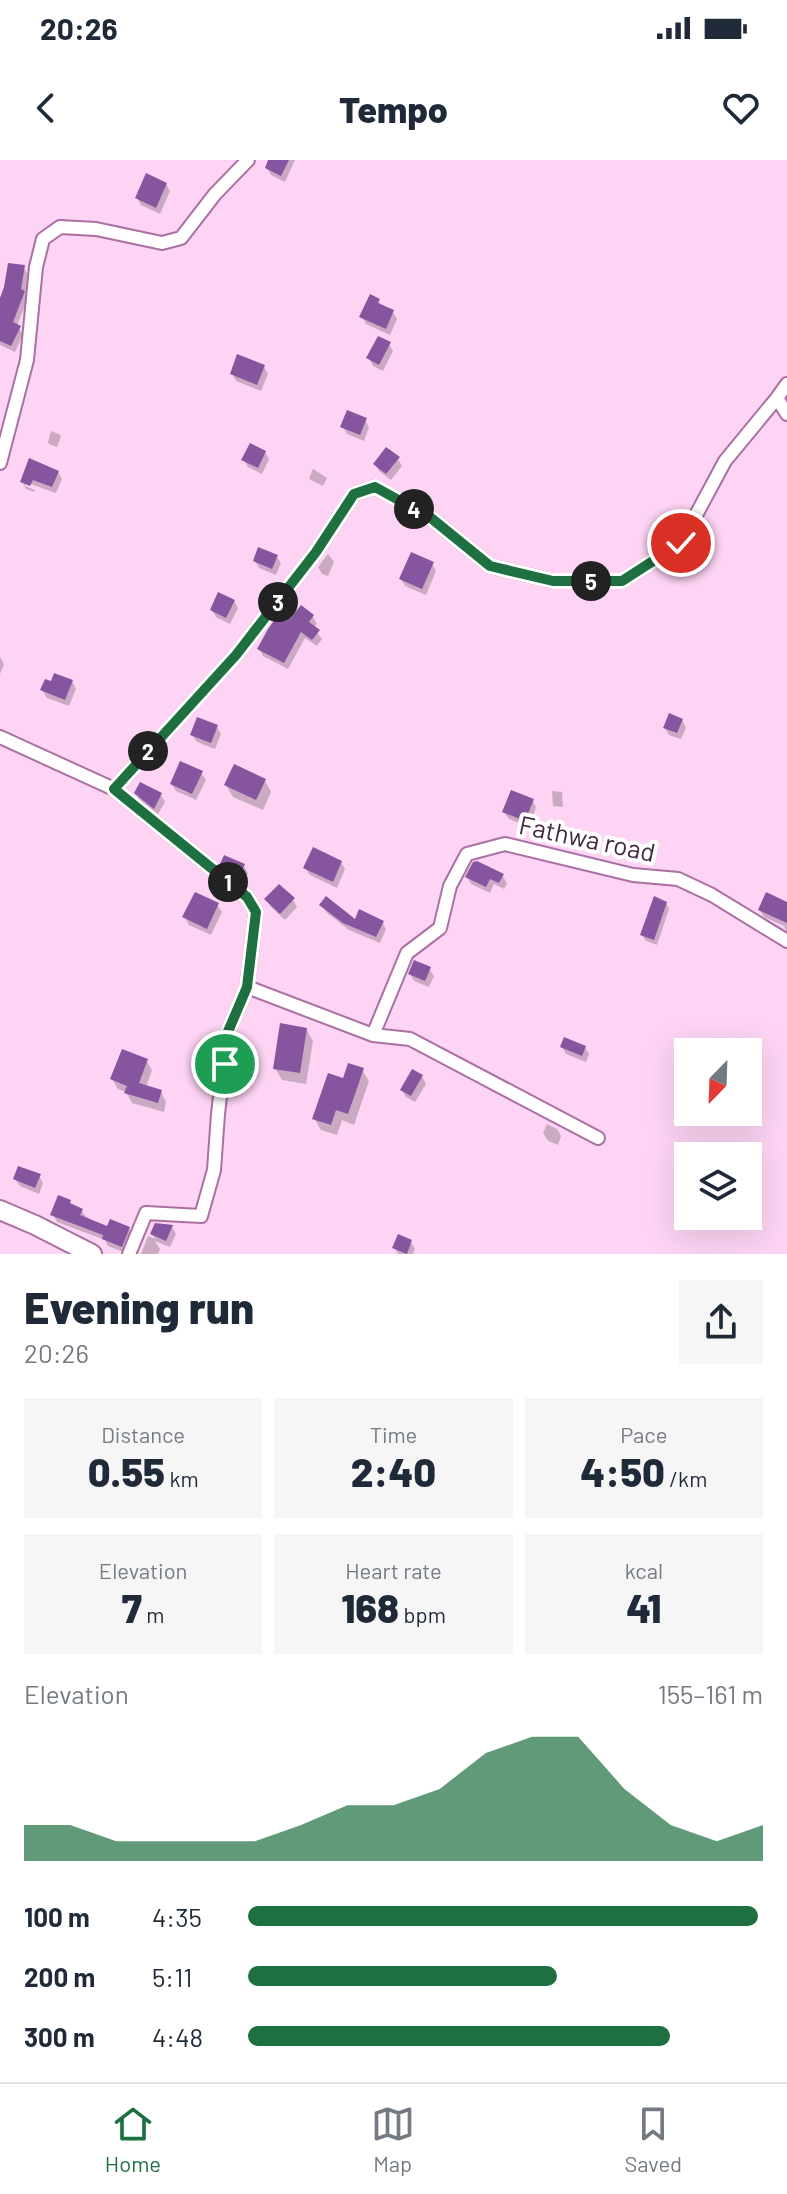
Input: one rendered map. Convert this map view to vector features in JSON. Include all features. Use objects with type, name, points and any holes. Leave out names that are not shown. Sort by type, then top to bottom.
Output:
[{"type":"main road","points":[[0,1210],[92,1254]]},
{"type":"street","points":[[0,463],[27,360],[36,267],[43,239],[60,227],[96,229],[162,243],[181,238],[215,194],[248,160]]},
{"type":"street","points":[[114,789],[236,655],[316,552],[354,494],[375,487],[431,518],[490,566],[553,581],[622,581],[681,543],[725,461],[787,384]]},
{"type":"street","points":[[777,398],[787,414]]},
{"type":"street","points":[[0,737],[114,789],[247,897],[256,912],[247,987],[227,1034],[214,1170],[201,1216],[146,1213],[129,1254]]},
{"type":"street","name":"Fathwa road","points":[[373,1035],[407,953],[440,928],[450,886],[467,854],[505,844],[633,875],[678,879],[712,895],[787,941]]},
{"type":"street","points":[[247,987],[373,1035],[410,1039],[598,1138]]},
{"type":"building","points":[[268,160],[289,160],[281,176],[265,168]]},
{"type":"building","points":[[146,173],[167,183],[156,208],[135,198]]},
{"type":"building","points":[[8,263],[25,265],[21,289],[25,291],[13,322],[21,326],[11,346],[0,341],[0,298]]},
{"type":"building","points":[[370,294],[380,299],[378,303],[394,310],[386,329],[359,317]]},
{"type":"building","points":[[378,336],[391,342],[379,365],[366,358]]},
{"type":"building","points":[[237,354],[265,365],[257,385],[230,374]]},
{"type":"building","points":[[347,410],[367,418],[360,435],[340,427]]},
{"type":"building","points":[[250,443],[266,451],[258,468],[241,460]]},
{"type":"building","points":[[386,447],[400,457],[386,474],[373,464]]},
{"type":"building","points":[[29,458],[59,471],[52,487],[33,480],[30,486],[20,482]]},
{"type":"building","points":[[258,547],[278,555],[272,569],[253,561]]},
{"type":"building","points":[[411,552],[434,562],[422,589],[399,579]]},
{"type":"building","points":[[218,592],[235,600],[226,618],[210,610]]},
{"type":"building","points":[[301,605],[314,615],[309,622],[320,630],[312,640],[301,632],[284,663],[257,649],[281,611],[291,618]]},
{"type":"building","points":[[54,673],[73,680],[65,700],[40,690],[45,679],[51,681]]},
{"type":"building","points":[[669,713],[683,719],[677,733],[663,728]]},
{"type":"building","points":[[197,717],[218,725],[211,743],[190,735]]},
{"type":"building","points":[[180,761],[203,771],[192,794],[170,784]]},
{"type":"building","points":[[234,764],[266,779],[256,800],[224,785]]},
{"type":"building","points":[[140,782],[162,793],[154,809],[134,793]]},
{"type":"building","points":[[511,790],[534,799],[525,821],[502,812]]},
{"type":"building","points":[[313,847],[342,861],[333,882],[303,868]]},
{"type":"building","points":[[224,855],[245,864],[240,875],[220,864]]},
{"type":"building","points":[[473,862],[504,874],[499,883],[490,879],[486,887],[465,877]]},
{"type":"building","points":[[279,884],[295,898],[280,914],[264,899]]},
{"type":"building","points":[[195,892],[219,903],[207,929],[182,917]]},
{"type":"building","points":[[766,892],[787,902],[787,923],[758,910]]},
{"type":"building","points":[[326,896],[355,919],[359,909],[384,921],[376,937],[343,923],[319,905]]},
{"type":"building","points":[[654,896],[667,902],[654,940],[640,935]]},
{"type":"building","points":[[414,960],[431,967],[425,981],[408,974]]},
{"type":"building","points":[[280,1023],[307,1028],[300,1073],[273,1069]]},
{"type":"building","points":[[564,1037],[586,1046],[582,1056],[560,1047]]},
{"type":"building","points":[[122,1049],[148,1059],[139,1083],[162,1090],[158,1103],[124,1093],[127,1086],[110,1079]]},
{"type":"building","points":[[348,1063],[364,1068],[348,1114],[336,1110],[331,1125],[312,1119],[328,1073],[343,1078]]},
{"type":"building","points":[[412,1069],[423,1075],[411,1096],[400,1090]]},
{"type":"building","points":[[18,1166],[41,1174],[35,1188],[13,1179]]},
{"type":"building","points":[[58,1195],[83,1209],[80,1215],[107,1226],[110,1219],[130,1227],[122,1247],[102,1239],[103,1235],[50,1215]]},
{"type":"building","points":[[155,1223],[173,1225],[166,1241],[150,1234]]},
{"type":"building","points":[[398,1234],[412,1240],[407,1254],[392,1248]]},
{"type":"route","points":[[225,1064],[227,1034],[247,987],[256,912],[247,897],[114,789],[236,655],[316,552],[354,494],[375,487],[431,518],[490,566],[553,581],[622,581],[681,543]]}]
